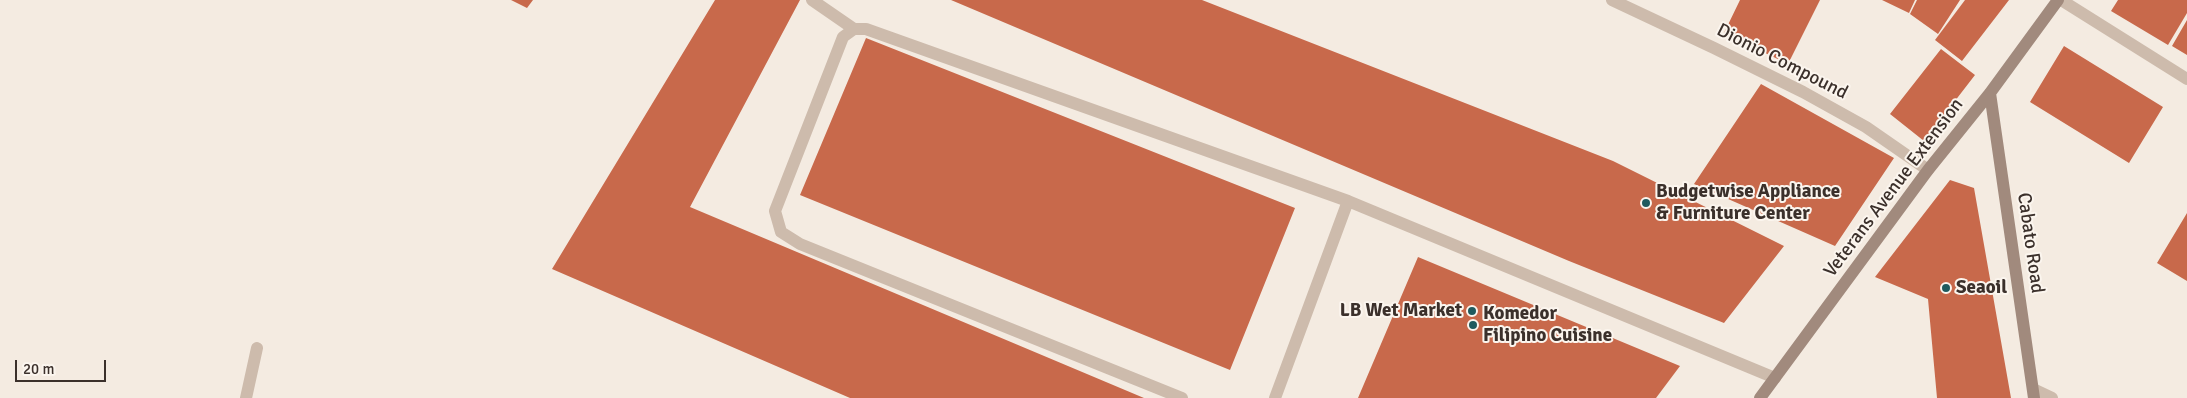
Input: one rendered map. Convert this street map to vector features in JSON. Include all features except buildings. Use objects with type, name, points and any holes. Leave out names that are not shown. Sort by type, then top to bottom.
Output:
[{"type":"main road","name":"Veterans Avenue Extension","points":[[1760,398],[1928,170],[1990,93],[2060,0]]},
{"type":"main road","name":"Cabato Road","points":[[1990,93],[2033,394]]},
{"type":"street","points":[[812,0],[854,29],[866,29],[1348,201],[1775,378]]},
{"type":"street","name":"Dionio Compound","points":[[1612,0],[1802,92],[1866,127],[1928,170]]},
{"type":"street","points":[[2060,0],[2187,79]]},
{"type":"street","points":[[854,29],[843,37],[775,211],[781,232],[800,244],[1182,398]]},
{"type":"street","points":[[1275,398],[1348,201]]},
{"type":"street","points":[[246,398],[257,348]]},
{"type":"street","points":[[2033,394],[2052,398]]},
{"type":"place","name":"Budgetwise Appliance & Furniture Center","points":[[1646,203]]},
{"type":"place","name":"Seaoil","points":[[1946,288]]},
{"type":"place","name":"LB Wet Market","points":[[1472,311]]},
{"type":"place","name":"Komedor Filipino Cuisine","points":[[1473,325]]}]
